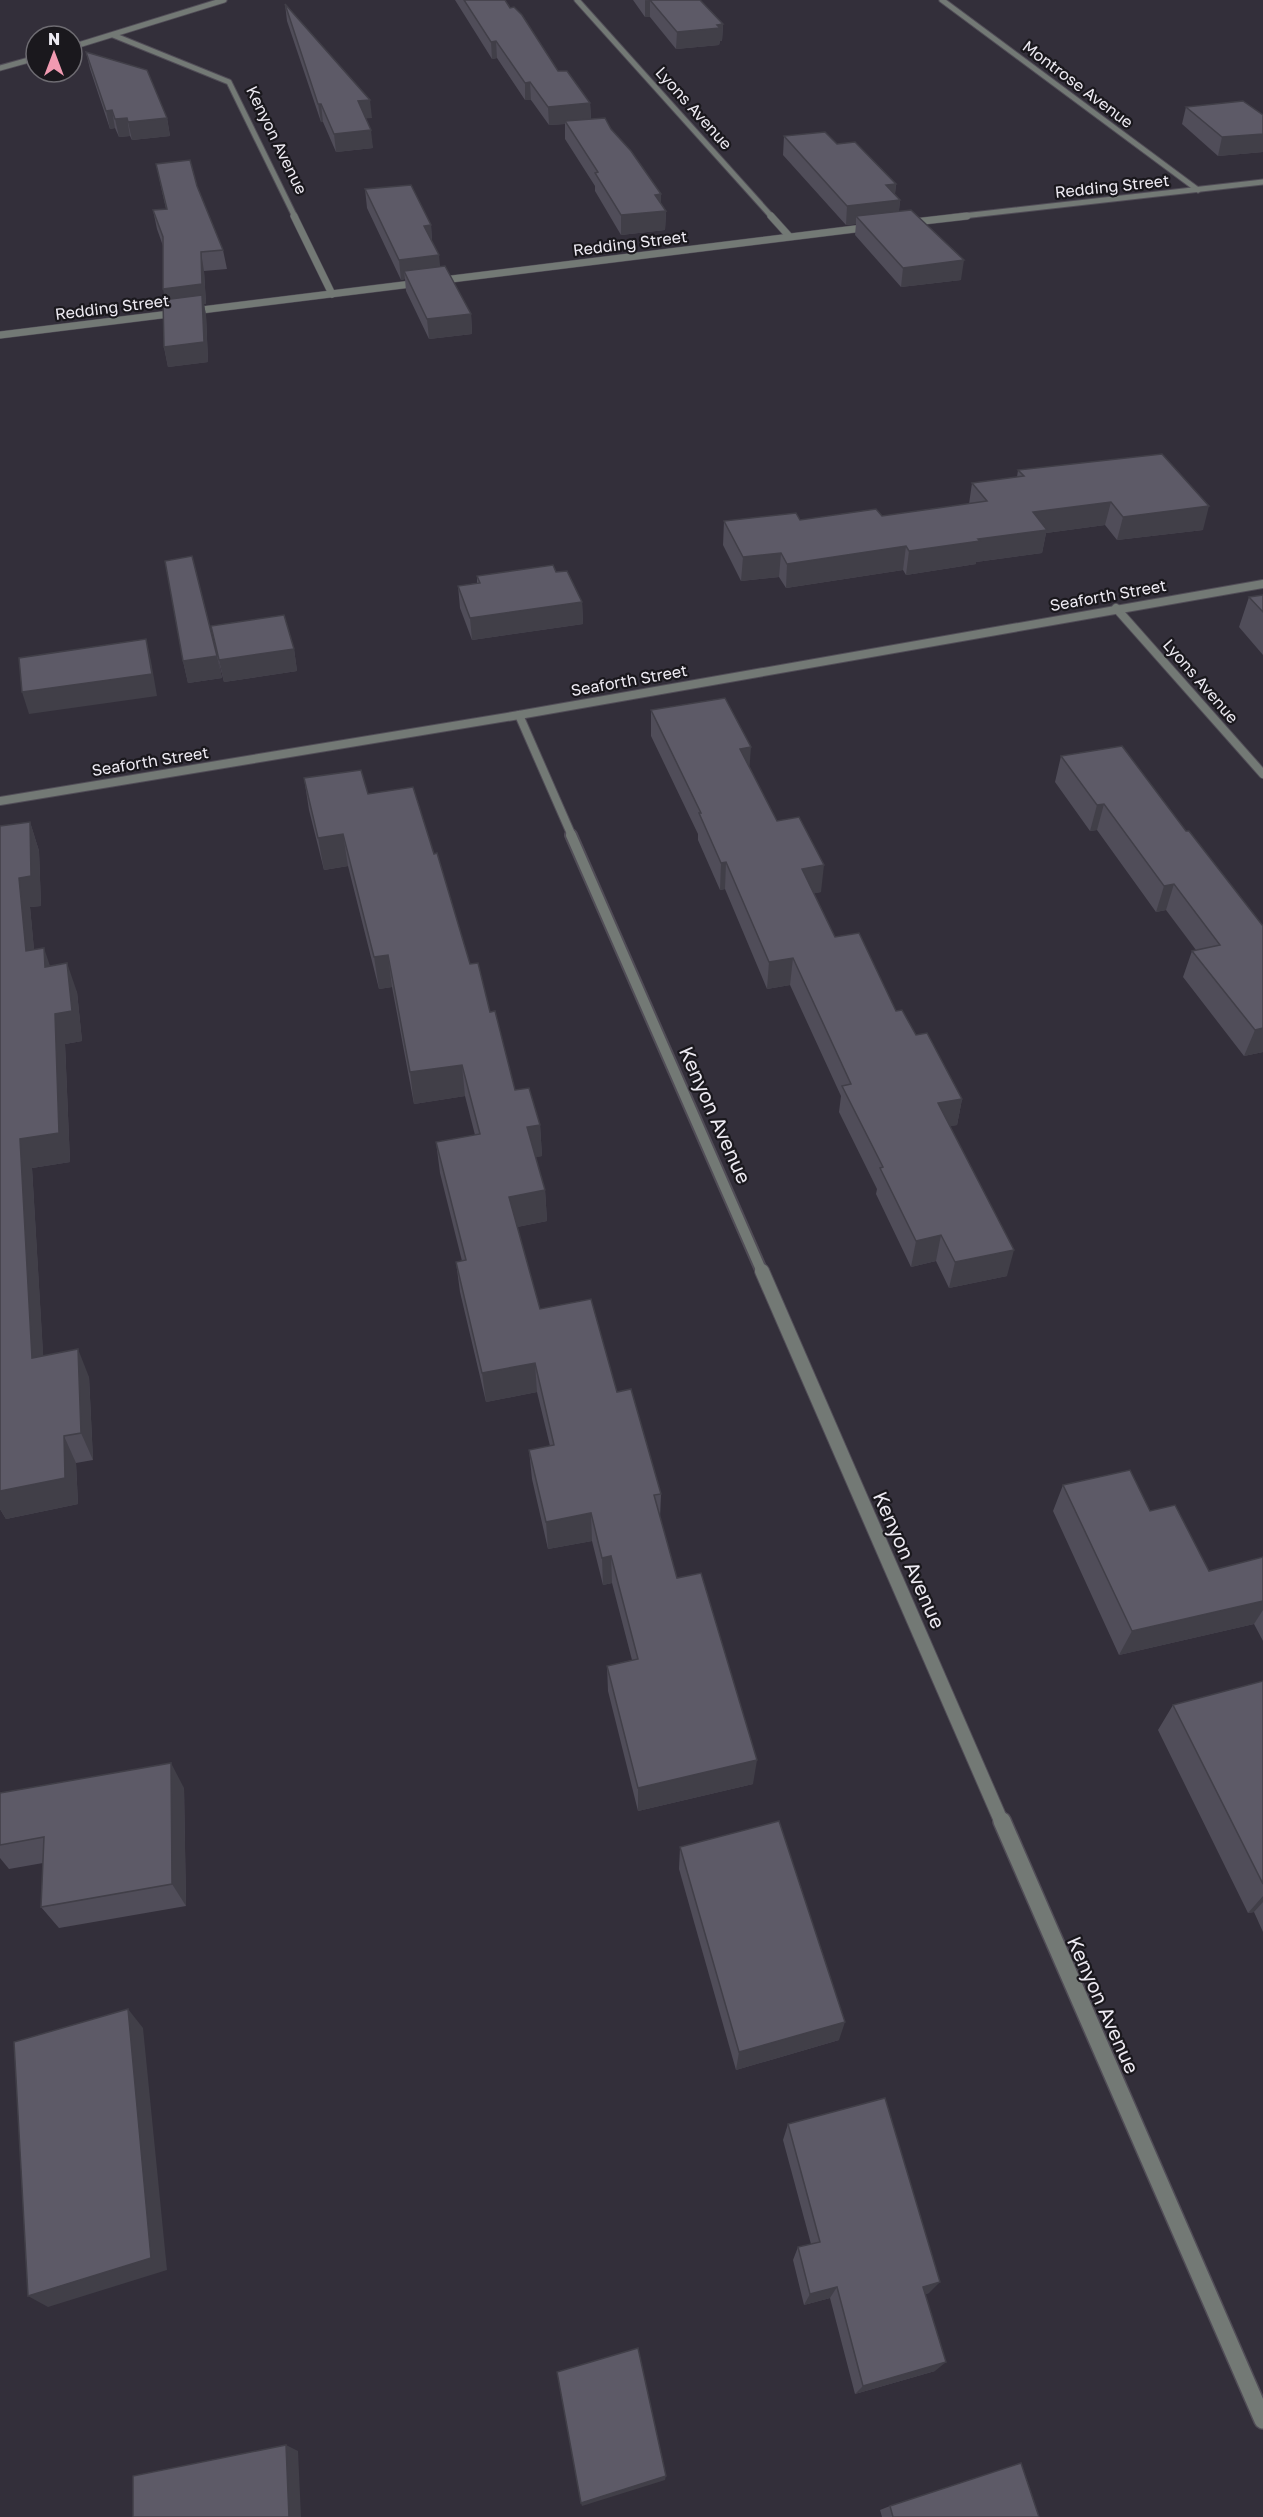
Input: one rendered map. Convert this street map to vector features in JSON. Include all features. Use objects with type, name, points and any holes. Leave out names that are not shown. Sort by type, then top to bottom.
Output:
[{"type":"street","points":[[84,43],[224,0]]},
{"type":"street","name":"Lyons Avenue","points":[[577,0],[789,236]]},
{"type":"street","name":"Montrose Avenue","points":[[942,0],[1198,190]]},
{"type":"street","name":"Kenyon Avenue","points":[[113,35],[229,82],[332,294]]},
{"type":"street","points":[[0,68],[24,61]]},
{"type":"street","name":"Redding Street","points":[[895,224],[1263,182]]},
{"type":"street","name":"Redding Street","points":[[0,334],[883,225]]},
{"type":"street","name":"Seaforth Street","points":[[0,801],[519,715],[1116,608],[1263,584]]},
{"type":"street","name":"Lyons Avenue","points":[[1116,608],[1263,774]]},
{"type":"street","name":"Kenyon Avenue","points":[[519,715],[1263,2420]]},
{"type":"building","points":[[464,0],[505,0],[510,8],[514,7],[522,15],[558,71],[567,71],[590,103],[548,107],[530,82],[525,83],[496,41],[491,42]]},
{"type":"building","points":[[650,0],[700,0],[723,24],[717,25],[720,28],[677,32]]},
{"type":"building","points":[[285,4],[370,100],[358,101],[371,130],[334,134],[321,104],[318,104]]},
{"type":"building","points":[[86,52],[147,70],[167,118],[128,122],[127,118],[115,119],[112,110],[106,111]]},
{"type":"building","points":[[1243,101],[1263,115],[1263,134],[1222,137],[1186,107]]},
{"type":"building","points":[[605,118],[661,194],[655,195],[666,211],[621,215],[595,173],[598,172],[565,121]]},
{"type":"building","points":[[825,132],[837,144],[855,142],[896,184],[886,185],[900,200],[847,206],[784,136]]},
{"type":"building","points":[[190,160],[197,186],[223,250],[201,252],[202,284],[163,289],[163,237],[153,210],[167,209],[156,164]]},
{"type":"building","points":[[411,185],[431,225],[424,226],[439,255],[399,260],[365,189]]},
{"type":"building","points":[[911,210],[964,260],[903,268],[856,216]]},
{"type":"building","points":[[445,266],[471,314],[427,319],[404,271]]},
{"type":"building","points":[[202,295],[204,342],[164,347],[163,300]]},
{"type":"building","points":[[1162,454],[1209,506],[1123,517],[1111,502],[1033,512],[1047,530],[909,551],[906,546],[787,564],[781,553],[743,557],[724,521],[796,513],[800,520],[876,509],[882,516],[987,501],[972,483],[1024,476],[1018,470]]},
{"type":"building","points":[[192,556],[217,656],[183,661],[165,561]]},
{"type":"building","points":[[553,565],[556,572],[567,571],[582,602],[470,618],[458,586],[480,583],[477,576]]},
{"type":"building","points":[[1263,595],[1263,612],[1249,597]]},
{"type":"building","points":[[284,615],[294,649],[219,660],[211,626]]},
{"type":"building","points":[[146,639],[152,674],[22,692],[19,658]]},
{"type":"building","points":[[725,698],[751,747],[740,749],[777,821],[799,817],[824,865],[802,869],[835,937],[859,933],[896,1011],[902,1010],[916,1035],[927,1033],[962,1099],[938,1103],[1014,1250],[955,1262],[941,1235],[916,1241],[880,1168],[883,1167],[842,1086],[851,1084],[793,958],[769,962],[726,862],[721,863],[699,813],[701,813],[651,710]]},
{"type":"building","points":[[1122,746],[1186,831],[1189,831],[1263,926],[1263,1028],[1255,1030],[1192,951],[1220,945],[1174,884],[1164,886],[1104,804],[1097,805],[1061,756]]},
{"type":"building","points":[[361,770],[368,794],[413,787],[434,854],[437,853],[470,964],[478,963],[490,1012],[495,1011],[515,1090],[529,1088],[540,1125],[527,1127],[545,1190],[509,1197],[540,1309],[591,1299],[617,1392],[631,1389],[661,1494],[654,1495],[677,1578],[701,1573],[757,1760],[638,1788],[607,1666],[638,1659],[611,1556],[602,1558],[591,1513],[546,1522],[529,1450],[554,1445],[535,1363],[482,1373],[456,1262],[466,1260],[436,1142],[480,1134],[462,1065],[410,1072],[388,955],[374,957],[343,834],[318,838],[304,778]]},
{"type":"building","points":[[30,822],[31,876],[19,878],[26,951],[44,948],[45,967],[67,963],[72,1011],[55,1014],[59,1133],[20,1139],[32,1358],[78,1349],[81,1433],[64,1436],[65,1478],[0,1491],[0,826]]},
{"type":"building","points":[[1130,1470],[1150,1511],[1175,1505],[1209,1571],[1263,1557],[1263,1601],[1132,1631],[1063,1485]]},
{"type":"building","points":[[1263,1681],[1263,1884],[1173,1705]]},
{"type":"building","points":[[171,1763],[172,1884],[41,1907],[44,1837],[0,1845],[0,1793]]},
{"type":"building","points":[[779,1821],[845,2022],[739,2052],[680,1847]]},
{"type":"building","points":[[128,2009],[151,2258],[28,2296],[14,2042]]},
{"type":"building","points":[[885,2098],[940,2282],[923,2287],[946,2362],[863,2386],[837,2287],[810,2294],[798,2247],[820,2242],[788,2124]]},
{"type":"building","points":[[638,2348],[666,2476],[581,2503],[557,2372]]},
{"type":"building","points":[[286,2445],[289,2517],[133,2517],[133,2476]]},
{"type":"building","points":[[1021,2463],[1039,2517],[893,2517],[890,2506]]}]
